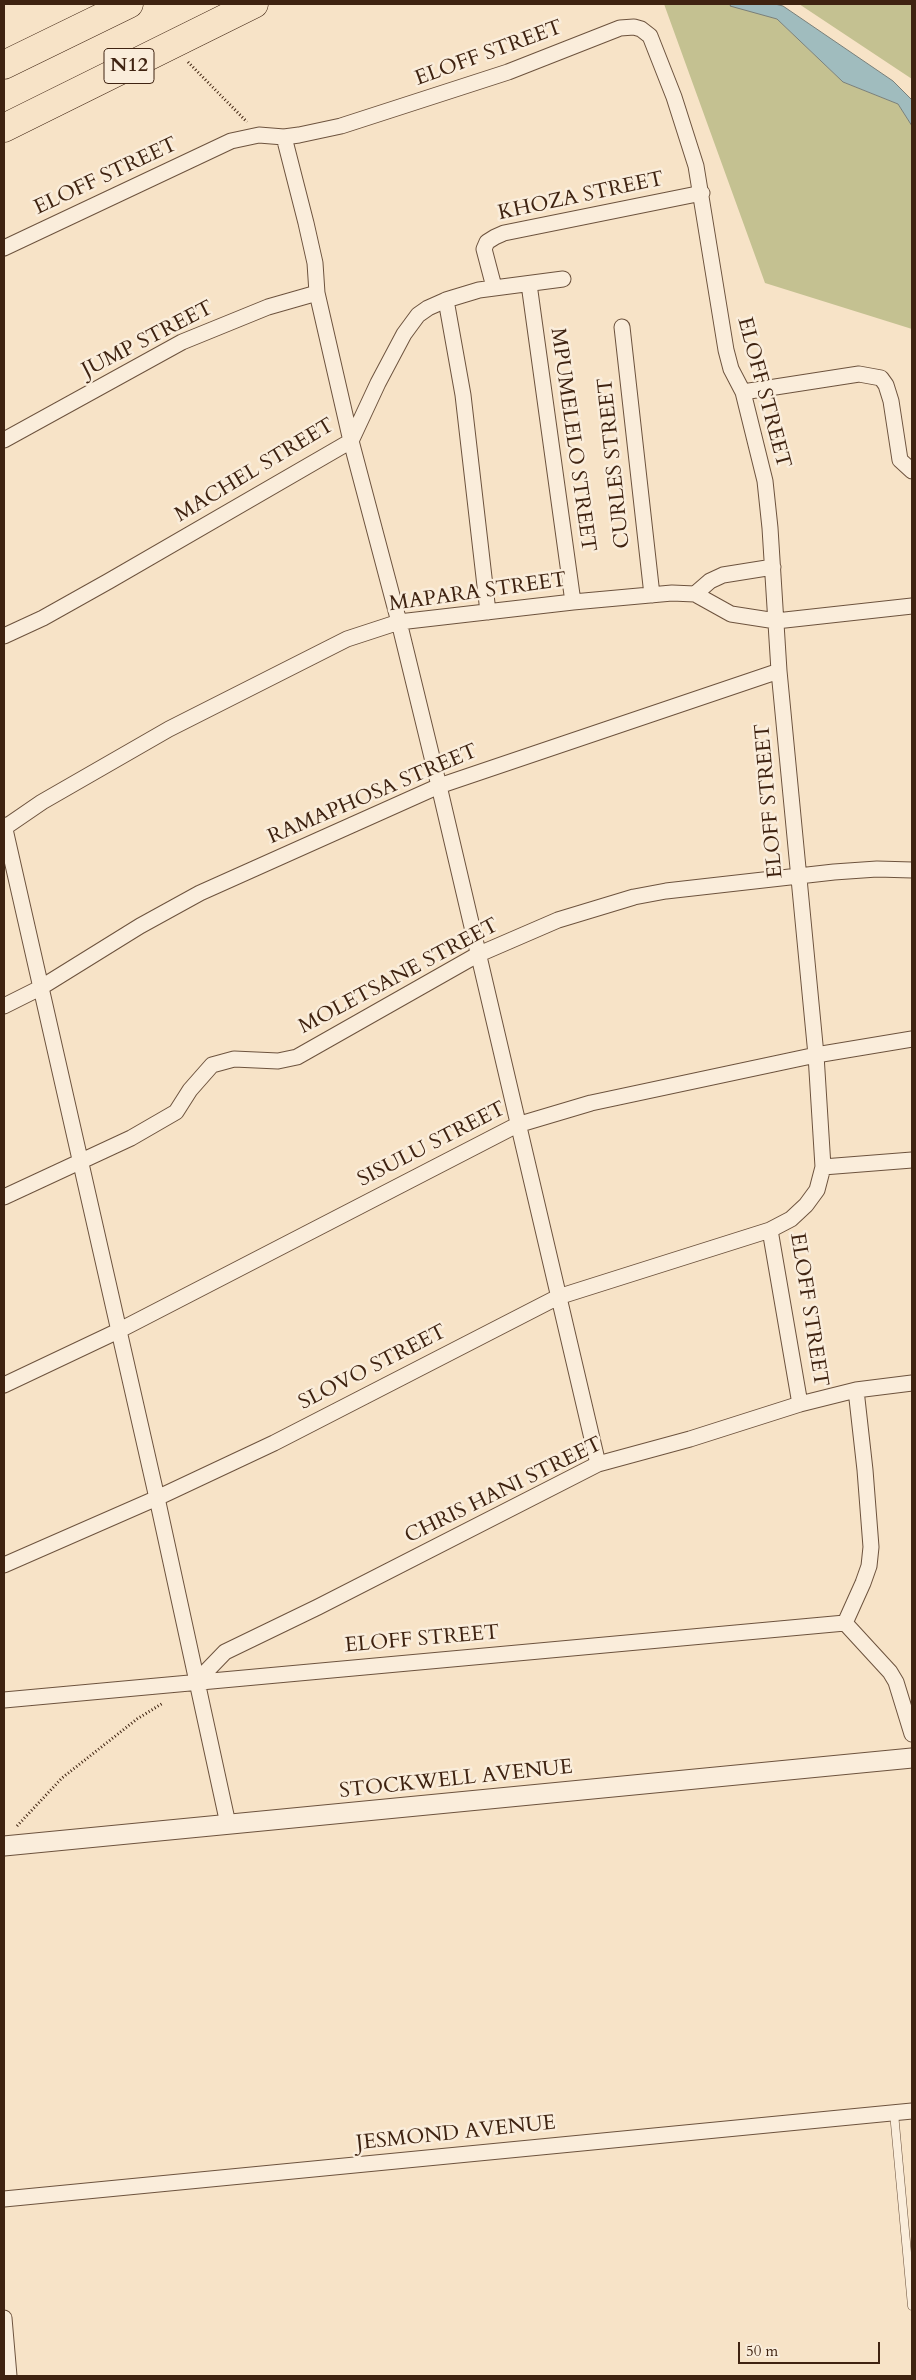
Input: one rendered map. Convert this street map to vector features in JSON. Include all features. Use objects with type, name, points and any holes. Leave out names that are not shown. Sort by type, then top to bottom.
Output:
[{"type":"highway","name":"N12","points":[[4,65],[129,4]]},
{"type":"highway","name":"N12","points":[[4,128],[254,4]]},
{"type":"street","name":"ELOFF STREET","points":[[4,248],[231,141],[259,135],[284,137],[317,132],[391,111],[508,72],[609,32],[634,27],[641,29],[650,36],[666,76],[696,166],[702,193],[726,350],[731,369],[743,392],[765,481],[773,567],[779,671],[816,1055],[823,1167],[818,1190],[806,1205],[790,1219],[770,1230],[800,1404]]},
{"type":"street","points":[[284,137],[315,263],[317,292],[351,442],[399,622],[439,786],[477,955],[598,1464]]},
{"type":"street","name":"KHOZA STREET","points":[[494,287],[484,249],[490,241],[504,233],[702,193]]},
{"type":"street","name":"MACHEL STREET","points":[[4,636],[76,600],[351,442],[378,383],[410,324],[428,308],[446,300],[494,287],[563,279]]},
{"type":"street","name":"MPUMELELO STREET","points":[[529,284],[573,602]]},
{"type":"street","name":"JUMP STREET","points":[[4,440],[182,342],[268,307],[317,292]]},
{"type":"street","points":[[446,300],[463,395],[488,612]]},
{"type":"street","name":"CURLES STREET","points":[[622,327],[652,595]]},
{"type":"street","points":[[743,392],[859,374],[880,378],[889,392],[900,460],[912,471]]},
{"type":"street","points":[[694,594],[723,575],[773,567]]},
{"type":"street","name":"MAPARA STREET","points":[[4,827],[42,802],[178,725],[347,639],[399,622],[652,595],[694,594],[731,614],[776,621],[912,606]]},
{"type":"street","name":"RAMAPHOSA STREET","points":[[4,1006],[40,988],[140,926],[200,893],[439,786],[779,671]]},
{"type":"street","points":[[4,827],[157,1498],[228,1824]]},
{"type":"street","name":"MOLETSANE STREET","points":[[4,1197],[131,1138],[176,1112],[190,1090],[212,1066],[234,1059],[278,1061],[297,1057],[477,955],[558,920],[634,896],[799,876],[877,869],[912,870]]},
{"type":"street","name":"SISULU STREET","points":[[4,1385],[118,1331],[517,1125],[591,1103],[816,1055],[912,1040]]},
{"type":"street","points":[[823,1167],[912,1160]]},
{"type":"street","name":"SLOVO STREET","points":[[4,1566],[157,1498],[274,1443],[558,1297],[770,1230]]},
{"type":"street","name":"CHRIS HANI STREET","points":[[197,1681],[224,1652],[318,1608],[598,1464],[690,1439],[800,1404],[856,1390],[912,1383]]},
{"type":"street","name":"ELOFF STREET","points":[[4,1700],[845,1623],[869,1566],[871,1547],[856,1390]]},
{"type":"street","points":[[845,1623],[890,1672],[896,1682],[912,1734]]},
{"type":"street","name":"STOCKWELL AVENUE","points":[[4,1846],[912,1758]]},
{"type":"street","name":"JESMOND AVENUE","points":[[4,2199],[912,2111]]},
{"type":"street","points":[[4,2318],[9,2376]]},
{"type":"lane","points":[[894,2112],[912,2306]]},
{"type":"path","points":[[176,43],[190,66],[259,135]]},
{"type":"path","points":[[13,1830],[34,1810],[62,1778],[137,1719],[167,1700]]},
{"type":"shaded area","points":[[664,4],[729,4],[777,19],[843,82],[898,104],[912,126],[912,329],[765,283]]},
{"type":"shaded area","points":[[799,4],[912,4],[912,79]]},
{"type":"water","points":[[731,4],[775,4],[783,6],[893,81],[912,100],[912,126],[898,104],[843,82],[777,19],[730,6]]}]
